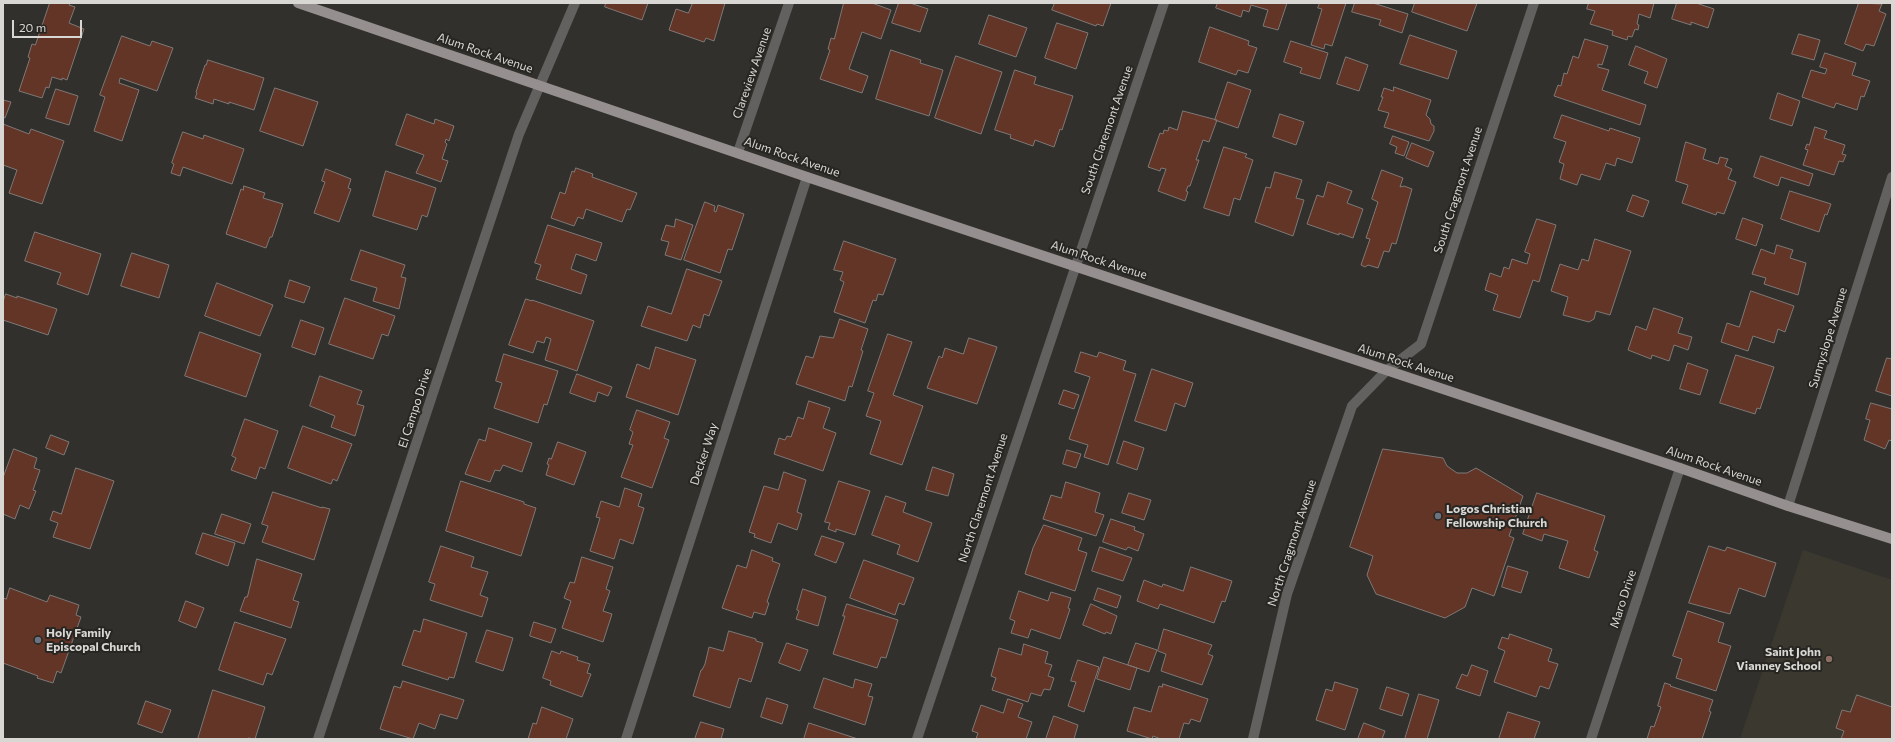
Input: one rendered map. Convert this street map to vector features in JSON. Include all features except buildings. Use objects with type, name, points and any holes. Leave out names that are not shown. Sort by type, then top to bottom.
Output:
[{"type":"main road","name":"Alum Rock Avenue","points":[[298,3],[738,152],[807,177],[1075,265],[1680,468],[1788,506],[1892,539]]},
{"type":"street","name":"El Campo Drive","points":[[318,739],[519,134],[575,3]]},
{"type":"street","name":"Clareview Avenue","points":[[738,152],[789,3]]},
{"type":"street","name":"South Claremont Avenue","points":[[1075,265],[1164,3]]},
{"type":"street","name":"South Cragmont Avenue","points":[[1387,370],[1421,344],[1534,3]]},
{"type":"street","name":"Decker Way","points":[[626,739],[807,177]]},
{"type":"street","name":"Sunnyslope Avenue","points":[[1788,506],[1892,177]]},
{"type":"street","name":"North Claremont Avenue","points":[[917,739],[1075,265]]},
{"type":"street","name":"North Cragmont Avenue","points":[[1253,739],[1287,594],[1351,409],[1387,370]]},
{"type":"street","name":"Maro Drive","points":[[1591,739],[1680,468]]},
{"type":"shaded area","name":"Saint John Vianney School","points":[[1803,550],[1892,580],[1892,739],[1740,739]]},
{"type":"place","name":"Logos Christian Fellowship Church","points":[[1438,516]]},
{"type":"place","name":"Holy Family Episcopal Church","points":[[38,640]]},
{"type":"place","name":"Saint John Vianney School","points":[[1829,659]]}]
